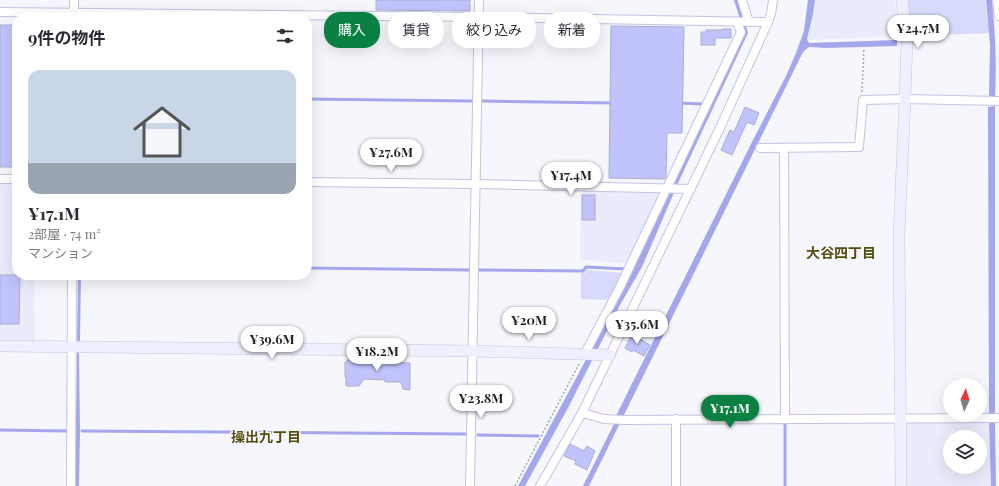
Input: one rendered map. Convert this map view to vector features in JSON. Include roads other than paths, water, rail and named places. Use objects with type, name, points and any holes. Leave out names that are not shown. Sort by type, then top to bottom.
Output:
[{"type":"street","points":[[74,0],[74,12]]},
{"type":"street","points":[[478,0],[478,12]]},
{"type":"street","points":[[742,0],[749,22]]},
{"type":"street","points":[[540,486],[582,413],[719,130],[768,22],[773,0]]},
{"type":"street","points":[[901,486],[899,233],[906,99],[906,40],[902,0]]},
{"type":"street","points":[[997,0],[999,16]]},
{"type":"street","points":[[0,12],[12,12]]},
{"type":"street","points":[[312,16],[452,17]]},
{"type":"street","points":[[536,18],[768,22]]},
{"type":"street","points":[[584,355],[620,287],[741,32],[737,22]]},
{"type":"street","points":[[470,486],[477,48]]},
{"type":"street","points":[[760,148],[859,147],[863,100],[906,99],[999,101]]},
{"type":"street","points":[[784,148],[785,418]]},
{"type":"street","points":[[0,179],[12,179]]},
{"type":"street","points":[[312,182],[690,189]]},
{"type":"street","points":[[71,486],[72,280]]},
{"type":"street","points":[[0,346],[472,351],[610,355]]},
{"type":"street","points":[[582,413],[604,419],[624,420],[994,418]]},
{"type":"street","points":[[676,419],[676,486]]},
{"type":"water","points":[[734,0],[739,0],[748,33],[679,181],[642,267],[620,305],[569,406],[525,486],[518,486],[624,289],[744,33]]},
{"type":"water","points":[[808,0],[815,0],[807,39],[809,43],[897,40],[897,46],[809,47],[803,52],[589,486],[583,486],[615,422],[616,416],[786,76],[804,31]]},
{"type":"water","points":[[986,0],[992,0],[996,72],[995,97],[989,96],[990,45]]},
{"type":"water","points":[[995,106],[996,486],[991,486],[989,421],[988,107]]},
{"type":"water","points":[[78,280],[81,280],[80,341],[77,341]]},
{"type":"water","points":[[77,352],[79,352],[80,431],[79,486],[75,486]]},
{"type":"waterway","points":[[312,99],[471,101]]},
{"type":"waterway","points":[[481,101],[613,103]]},
{"type":"waterway","points":[[679,103],[702,104]]},
{"type":"waterway","points":[[479,270],[583,271],[586,267],[626,269]]},
{"type":"waterway","points":[[312,268],[470,270]]},
{"type":"waterway","points":[[785,421],[785,486]]},
{"type":"waterway","points":[[0,430],[66,431]]},
{"type":"waterway","points":[[82,431],[465,434]]},
{"type":"waterway","points":[[478,435],[538,436]]},
{"type":"district","name":"大谷四丁目","points":[[841,252]]},
{"type":"district","name":"操出九丁目","points":[[266,436]]}]
